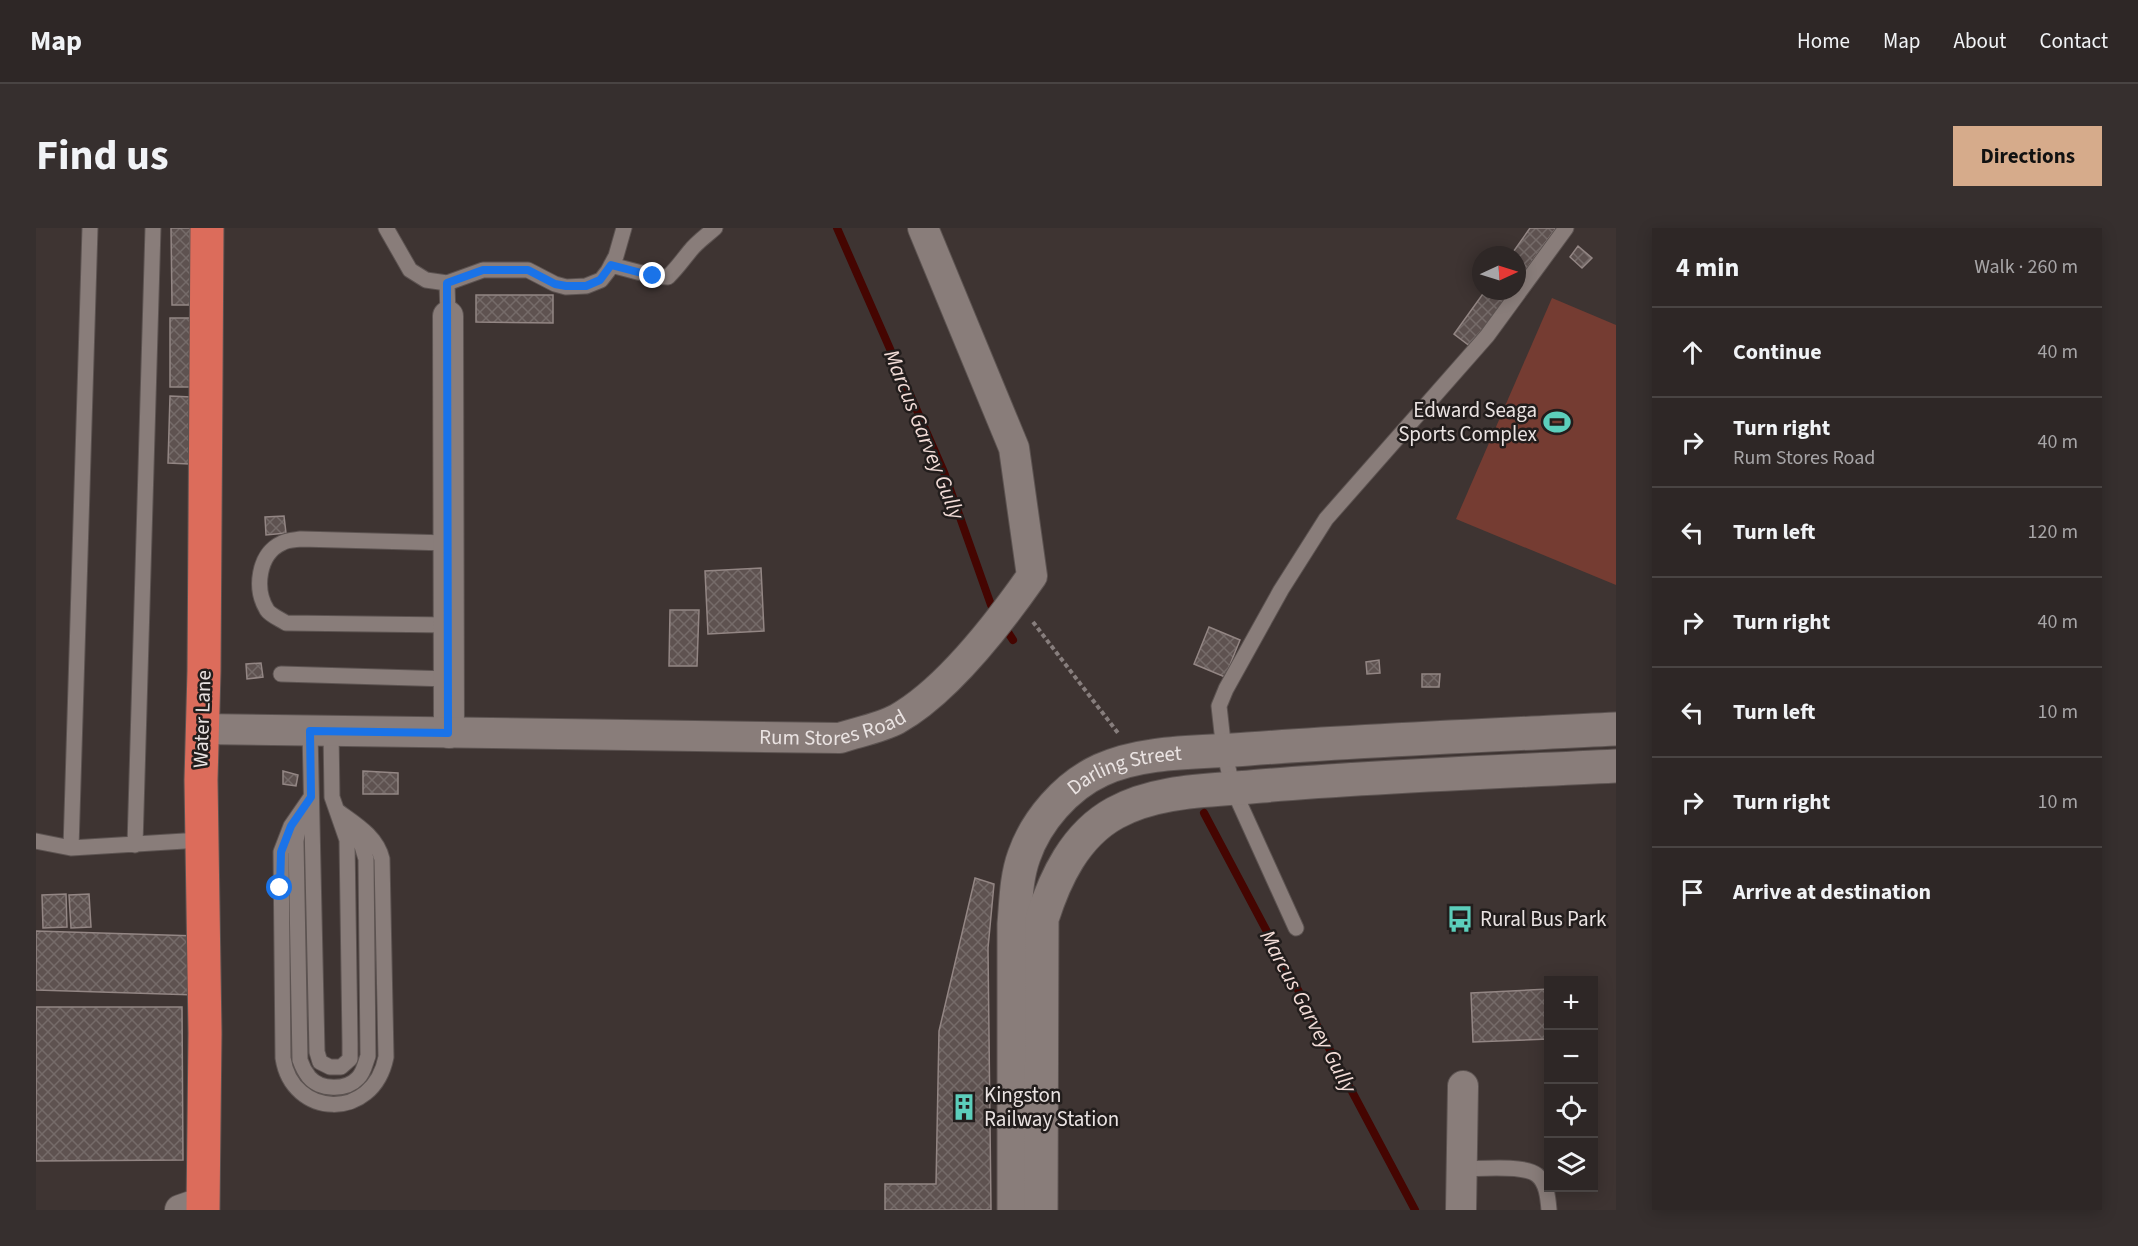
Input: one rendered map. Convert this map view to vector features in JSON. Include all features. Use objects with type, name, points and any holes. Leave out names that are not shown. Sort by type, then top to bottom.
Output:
[{"type":"highway","name":"Water Lane","points":[[195,1207],[205,1033],[201,729],[204,647],[207,228]]},
{"type":"street","name":"Rum Stores Road","points":[[201,729],[840,738],[895,720],[926,701],[961,664],[1032,576],[1014,448],[924,228]]},
{"type":"street","points":[[448,316],[448,733]]},
{"type":"street","name":"Darling Street","points":[[1014,1210],[1014,924],[1018,883],[1024,857],[1042,821],[1056,804],[1100,771],[1127,761],[1158,756],[1295,746],[1616,729]]},
{"type":"street","points":[[1295,746],[1298,783]]},
{"type":"street","name":"Darling Street","points":[[1041,1210],[1042,919],[1052,889],[1064,865],[1083,838],[1112,814],[1137,802],[1168,794],[1298,783],[1616,766]]},
{"type":"street","points":[[1461,1210],[1463,1086]]},
{"type":"lane","points":[[71,848],[90,228]]},
{"type":"lane","points":[[135,845],[153,228]]},
{"type":"lane","points":[[386,228],[410,270],[426,280],[447,283],[483,270],[528,270],[555,284],[566,286],[586,286],[600,280],[611,265],[624,228]]},
{"type":"lane","points":[[611,265],[653,276],[668,277],[682,264],[694,247],[715,228]]},
{"type":"lane","points":[[1296,928],[1233,789],[1224,751],[1219,706],[1226,689],[1281,590],[1326,519],[1488,336],[1566,228]]},
{"type":"lane","points":[[447,283],[448,316]]},
{"type":"lane","points":[[448,543],[301,539],[282,543],[269,554],[260,570],[260,592],[268,612],[286,623],[448,625]]},
{"type":"lane","points":[[281,674],[449,679]]},
{"type":"lane","points":[[320,731],[332,796],[344,826],[348,852],[350,1059],[341,1068],[330,1067],[320,1062],[317,1052],[311,797],[320,731]]},
{"type":"lane","points":[[311,797],[291,826],[281,852],[283,1058],[285,1070],[304,1094],[319,1102],[335,1105],[347,1104],[362,1097],[374,1086],[383,1072],[386,1057],[382,859],[379,846],[369,835],[340,813]]},
{"type":"lane","points":[[36,841],[71,848],[201,840]]},
{"type":"lane","points":[[1461,1168],[1524,1170],[1538,1175],[1548,1194],[1549,1210]]},
{"type":"path","points":[[1019,594],[1113,728]]},
{"type":"shaded area","name":"Edward Seaga Sports Complex","points":[[1552,298],[1616,325],[1616,585],[1456,519]]},
{"type":"building","points":[[171,228],[190,228],[191,305],[172,305]]},
{"type":"building","points":[[1530,228],[1556,228],[1526,270],[1526,246],[1517,246]]},
{"type":"building","points":[[1578,246],[1592,258],[1582,268],[1570,257]]},
{"type":"building","points":[[476,295],[553,295],[553,323],[476,322]]},
{"type":"building","points":[[1479,300],[1505,300],[1471,347],[1454,334]]},
{"type":"building","points":[[170,318],[191,318],[191,387],[170,387]]},
{"type":"building","points":[[170,396],[191,397],[189,464],[168,463]]},
{"type":"building","points":[[284,516],[286,533],[266,535],[265,517]]},
{"type":"building","points":[[761,568],[764,631],[708,634],[705,571]]},
{"type":"building","points":[[670,610],[699,610],[697,666],[669,666]]},
{"type":"building","points":[[1209,627],[1240,640],[1225,677],[1194,664]]},
{"type":"building","points":[[1379,660],[1380,673],[1367,674],[1366,662]]},
{"type":"building","points":[[261,663],[263,677],[247,679],[246,664]]},
{"type":"building","points":[[1422,674],[1440,674],[1439,687],[1422,687]]},
{"type":"building","points":[[283,771],[298,775],[296,786],[283,784]]},
{"type":"building","points":[[363,771],[398,773],[398,794],[363,794]]},
{"type":"building","name":"Kingston Railway Station","points":[[975,878],[994,884],[988,948],[991,1210],[885,1210],[885,1184],[936,1184],[939,1031]]},
{"type":"building","points":[[66,894],[67,927],[43,928],[42,895]]},
{"type":"building","points":[[89,894],[91,927],[71,928],[69,895]]},
{"type":"building","points":[[36,931],[197,936],[196,995],[36,990]]},
{"type":"building","points":[[1544,989],[1544,1039],[1473,1042],[1471,993]]},
{"type":"building","points":[[36,1007],[182,1007],[183,1160],[36,1161]]},
{"type":"waterway","name":"Marcus Garvey Gully","points":[[837,228],[944,472],[991,605],[996,613]]},
{"type":"waterway","name":"Marcus Garvey Gully","points":[[1004,626],[1013,640]]},
{"type":"waterway","name":"Marcus Garvey Gully","points":[[1204,813],[1415,1210]]},
{"type":"place","name":"Edward Seaga Sports Complex","points":[[1557,422]]},
{"type":"place","name":"Rural Bus Park","points":[[1460,919]]},
{"type":"place","name":"Kingston Railway Station","points":[[964,1107]]},
{"type":"route","points":[[280,888],[281,852],[291,826],[311,797],[310,731],[448,733],[447,283],[483,270],[528,270],[555,284],[586,286],[600,280],[611,265],[653,276]]}]
